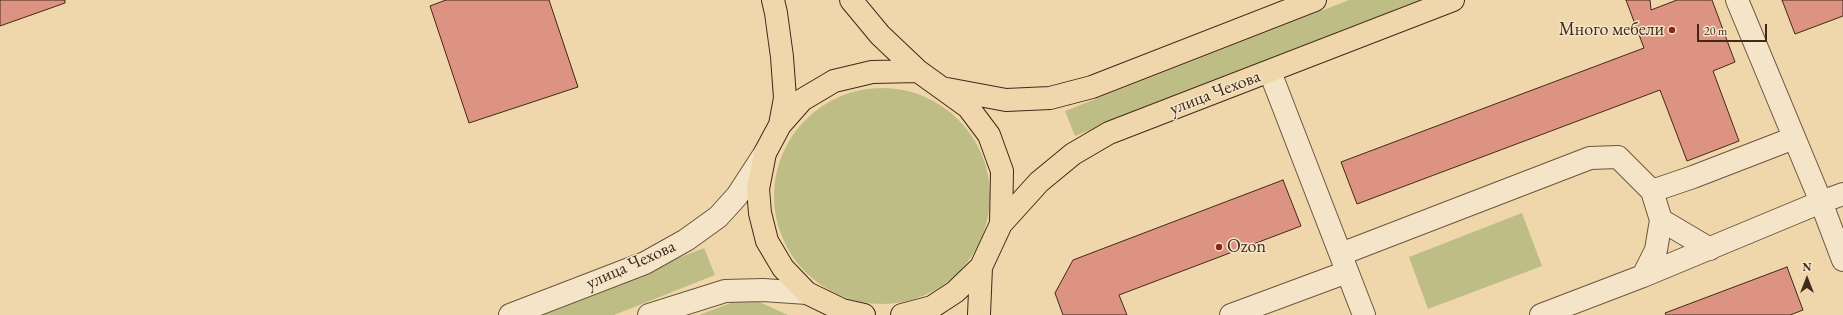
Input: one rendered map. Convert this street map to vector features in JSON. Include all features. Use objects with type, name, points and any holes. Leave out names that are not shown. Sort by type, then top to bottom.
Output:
[{"type":"main road","points":[[773,0],[782,57],[785,98],[780,125]]},
{"type":"main road","points":[[851,0],[880,35],[918,71],[968,107],[989,135],[1002,171],[1001,224],[981,267],[955,292],[932,306],[902,315]]},
{"type":"main road","points":[[943,88],[1006,100],[1050,98],[1092,87],[1315,0]]},
{"type":"main road","name":"улица Чехова","points":[[1001,224],[1039,182],[1067,159],[1109,133],[1453,0]]},
{"type":"main road","points":[[864,315],[844,313],[807,293],[783,268],[767,241],[760,213],[758,189],[765,154],[780,125],[802,100],[834,81],[872,72],[918,71]]},
{"type":"main road","points":[[979,315],[981,267]]},
{"type":"street","points":[[1737,0],[1822,202],[1843,260]]},
{"type":"street","points":[[1270,72],[1364,315]]},
{"type":"street","points":[[1652,191],[1694,177],[1794,138]]},
{"type":"street","name":"улица Чехова","points":[[510,315],[645,263],[686,240],[718,216],[737,196],[765,154]]},
{"type":"street","points":[[1231,315],[1344,263],[1590,158],[1618,157],[1652,191],[1662,220],[1656,250],[1643,276]]},
{"type":"street","points":[[1542,315],[1643,276],[1843,194]]},
{"type":"street","points":[[1662,220],[1710,249]]},
{"type":"street","points":[[649,315],[725,291],[763,290],[807,293]]},
{"type":"shaded area","points":[[1349,0],[1425,0],[1075,136],[1065,111]]},
{"type":"shaded area","points":[[871,88],[893,88],[913,92],[933,100],[959,119],[978,145],[986,165],[990,185],[990,207],[986,227],[978,247],[959,273],[933,292],[913,300],[893,304],[871,304],[851,300],[831,292],[813,280],[798,265],[786,247],[778,227],[774,207],[774,185],[778,165],[786,145],[798,127],[813,112],[831,100],[851,92]]},
{"type":"shaded area","points":[[1522,213],[1542,266],[1428,309],[1409,257]]},
{"type":"shaded area","points":[[704,248],[715,275],[614,315],[534,315]]},
{"type":"shaded area","points":[[755,300],[788,315],[699,315],[736,301]]},
{"type":"building","points":[[0,0],[65,0],[65,3],[0,26]]},
{"type":"building","points":[[446,0],[549,0],[578,87],[469,123],[430,6]]},
{"type":"building","points":[[1626,0],[1650,0],[1651,10],[1677,0],[1712,0],[1735,62],[1713,71],[1739,141],[1687,161],[1660,90],[1357,204],[1341,162],[1644,48]]},
{"type":"building","points":[[1782,0],[1843,0],[1843,16],[1795,34]]},
{"type":"building","points":[[1283,180],[1301,226],[1119,295],[1127,315],[1063,315],[1055,293],[1073,260]]},
{"type":"building","points":[[1787,267],[1803,310],[1790,315],[1666,315],[1665,313]]},
{"type":"place","name":"Много мебели","points":[[1672,30]]},
{"type":"place","name":"Ozon","points":[[1219,247]]}]
